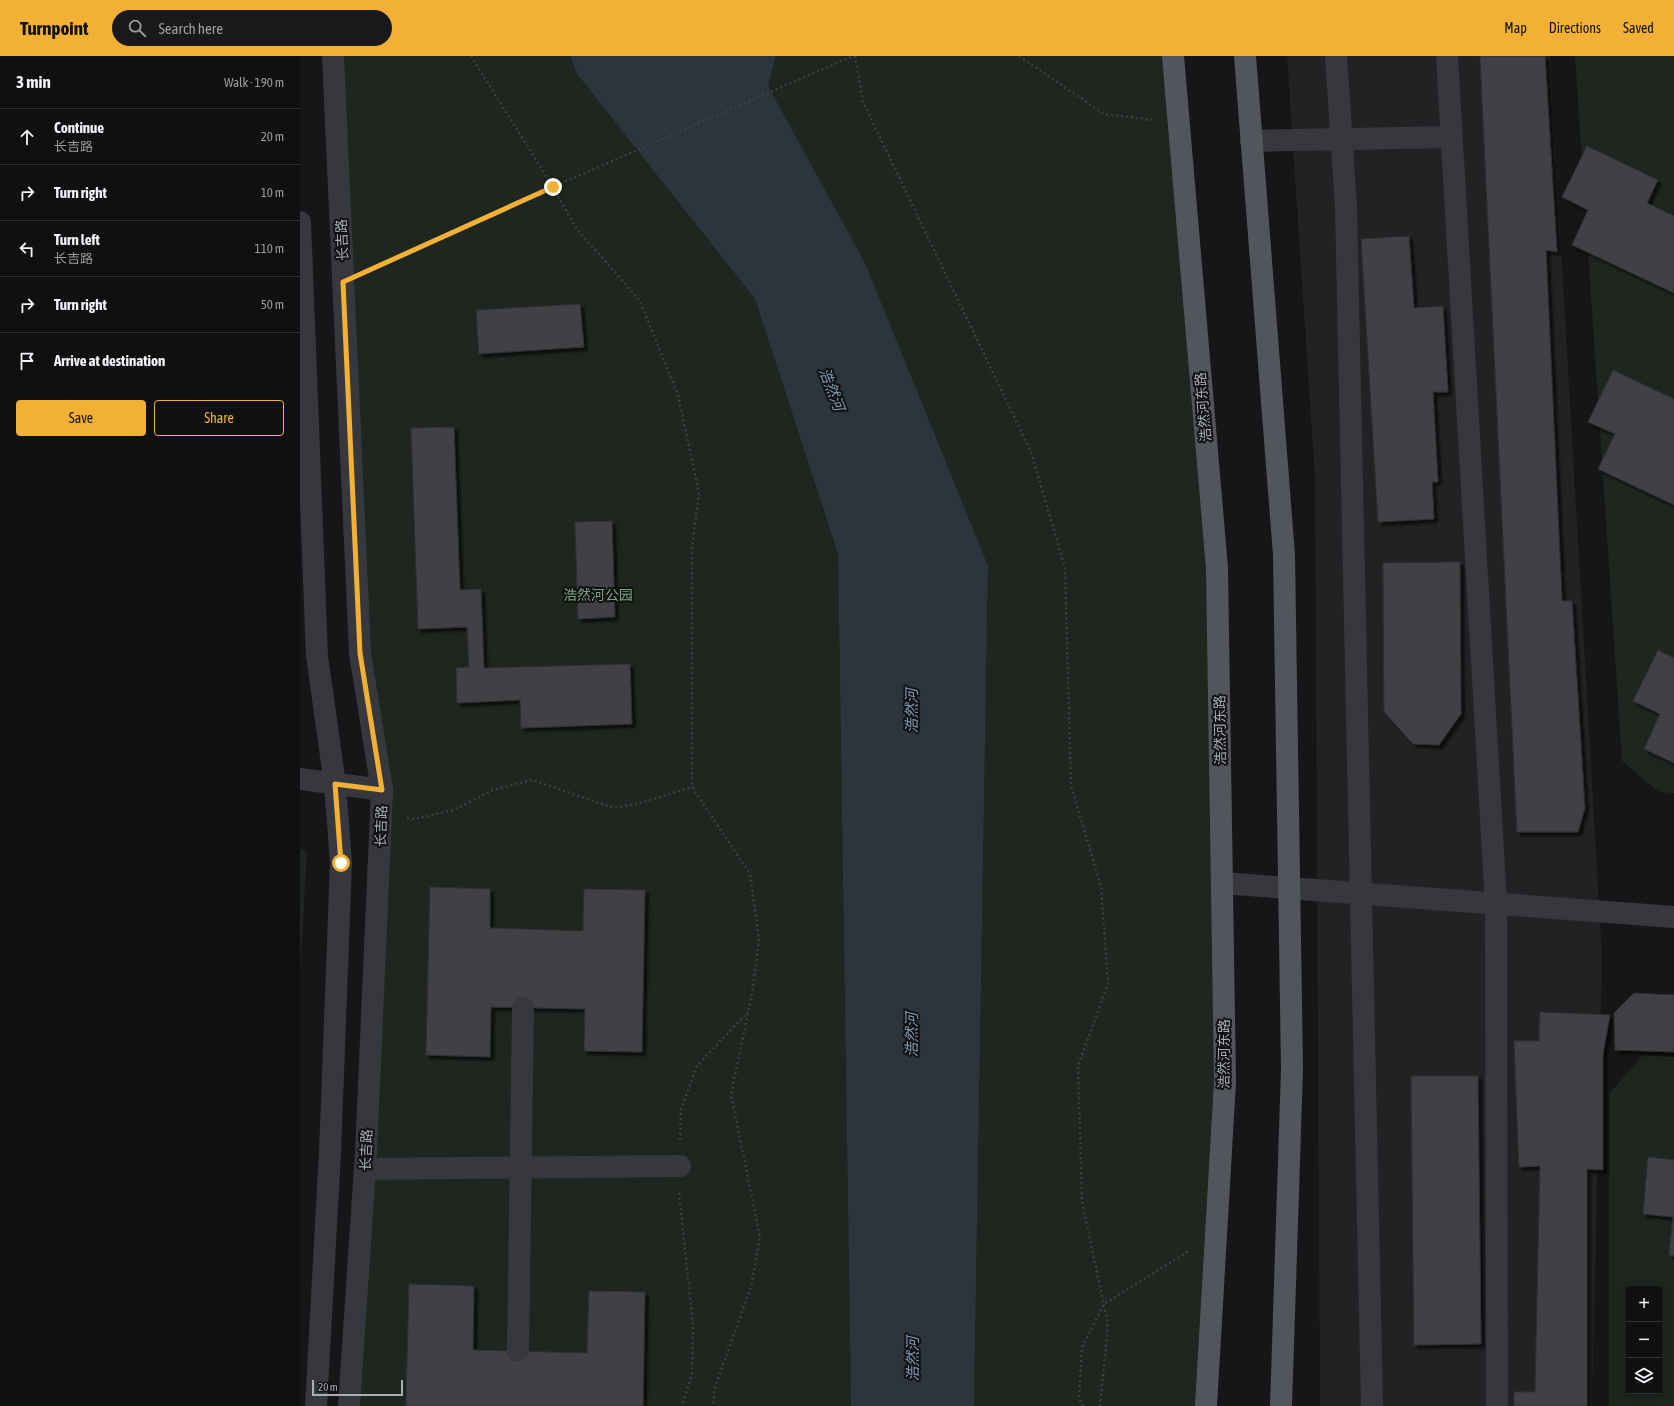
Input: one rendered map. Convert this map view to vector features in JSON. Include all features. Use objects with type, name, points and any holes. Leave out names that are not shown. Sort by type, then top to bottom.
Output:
[{"type":"main road","name":"浩然河东路","points":[[1173,56],[1217,568],[1225,1082],[1206,1406]]},
{"type":"main road","points":[[1245,56],[1284,555],[1292,1069],[1281,1406]]},
{"type":"street","name":"长吉路","points":[[333,56],[360,653],[382,790],[365,1169],[349,1406]]},
{"type":"street","points":[[1336,56],[1346,207],[1372,1406]]},
{"type":"street","points":[[1447,56],[1496,904],[1497,1406]]},
{"type":"street","points":[[1251,141],[1451,137]]},
{"type":"street","points":[[300,222],[317,656],[335,784],[341,863],[330,1153],[316,1406]]},
{"type":"street","points":[[300,779],[382,790]]},
{"type":"street","points":[[1222,883],[1674,917]]},
{"type":"street","points":[[518,1351],[522,1168],[523,1008]]},
{"type":"street","points":[[365,1169],[680,1166]]},
{"type":"path","points":[[471,56],[553,187],[576,228],[640,301],[678,395],[699,493],[692,547],[692,787],[750,874],[760,940],[752,994],[731,1094],[760,1237],[750,1287],[714,1387],[713,1406]]},
{"type":"path","points":[[343,282],[553,187],[854,56],[863,102],[1031,452],[1065,568],[1070,786],[1101,887],[1108,984],[1078,1066],[1082,1202],[1108,1324],[1100,1406]]},
{"type":"path","points":[[1019,56],[1104,114],[1179,123]]},
{"type":"path","points":[[382,814],[414,819],[454,810],[493,790],[532,780],[614,808],[641,804],[692,787]]},
{"type":"path","points":[[682,1406],[692,1374],[693,1324],[678,1200],[681,1109],[697,1066],[748,1012]]},
{"type":"path","points":[[1083,1406],[1079,1398],[1082,1348],[1104,1304],[1216,1234]]},
{"type":"shaded area","points":[[1287,56],[1550,56],[1602,956],[1592,1406],[1320,1406],[1315,478]]},
{"type":"green space","name":"浩然河公园","points":[[333,56],[570,56],[577,74],[755,299],[838,554],[851,1406],[349,1406],[377,755]]},
{"type":"green space","points":[[776,56],[1173,56],[1217,568],[1222,883],[1206,1406],[974,1406],[988,566],[768,86]]},
{"type":"green space","points":[[1575,56],[1674,56],[1674,793],[1659,792],[1622,761]]},
{"type":"green space","points":[[300,848],[307,852],[300,972]]},
{"type":"green space","points":[[1643,1055],[1674,1057],[1674,1406],[1609,1406],[1609,1094]]},
{"type":"water","name":"浩然河","points":[[570,56],[776,56],[768,86],[865,263],[988,566],[974,1406],[851,1406],[838,554],[755,299],[577,74]]},
{"type":"building","points":[[1480,56],[1545,56],[1557,252],[1546,250],[1562,601],[1572,601],[1585,808],[1578,832],[1517,832]]},
{"type":"building","points":[[1587,146],[1658,180],[1647,203],[1674,216],[1674,293],[1572,245],[1588,210],[1562,197]]},
{"type":"building","points":[[1409,236],[1414,308],[1443,306],[1448,392],[1433,392],[1438,482],[1432,482],[1434,519],[1378,522],[1361,239]]},
{"type":"building","points":[[580,304],[584,347],[479,354],[476,310]]},
{"type":"building","points":[[1613,370],[1674,399],[1674,505],[1598,469],[1615,434],[1588,422]]},
{"type":"building","points":[[454,427],[460,590],[481,589],[484,668],[630,664],[632,724],[521,728],[520,700],[457,703],[456,668],[469,667],[467,627],[418,629],[411,428]]},
{"type":"building","points":[[612,521],[615,617],[578,619],[575,522]]},
{"type":"building","points":[[1460,562],[1461,714],[1439,745],[1413,744],[1384,712],[1383,563]]},
{"type":"building","points":[[1658,650],[1674,658],[1674,763],[1644,749],[1660,714],[1633,701]]},
{"type":"building","points":[[430,887],[490,889],[490,928],[583,931],[584,889],[645,890],[642,1052],[584,1051],[585,1009],[491,1007],[490,1057],[426,1055]]},
{"type":"building","points":[[1634,993],[1674,995],[1674,1052],[1615,1050],[1614,1013]]},
{"type":"building","points":[[1540,1012],[1610,1015],[1603,1054],[1603,1170],[1587,1169],[1587,1406],[1514,1406],[1514,1392],[1535,1392],[1540,1166],[1519,1167],[1514,1041],[1539,1041]]},
{"type":"building","points":[[1411,1076],[1478,1076],[1481,1344],[1414,1345]]},
{"type":"building","points":[[1648,1157],[1674,1160],[1674,1256],[1669,1255],[1673,1217],[1643,1214]]},
{"type":"building","points":[[409,1284],[474,1286],[473,1350],[587,1353],[589,1291],[645,1292],[643,1406],[406,1406]]},
{"type":"route","points":[[341,863],[335,784],[382,790],[360,653],[343,282],[553,187]]}]
